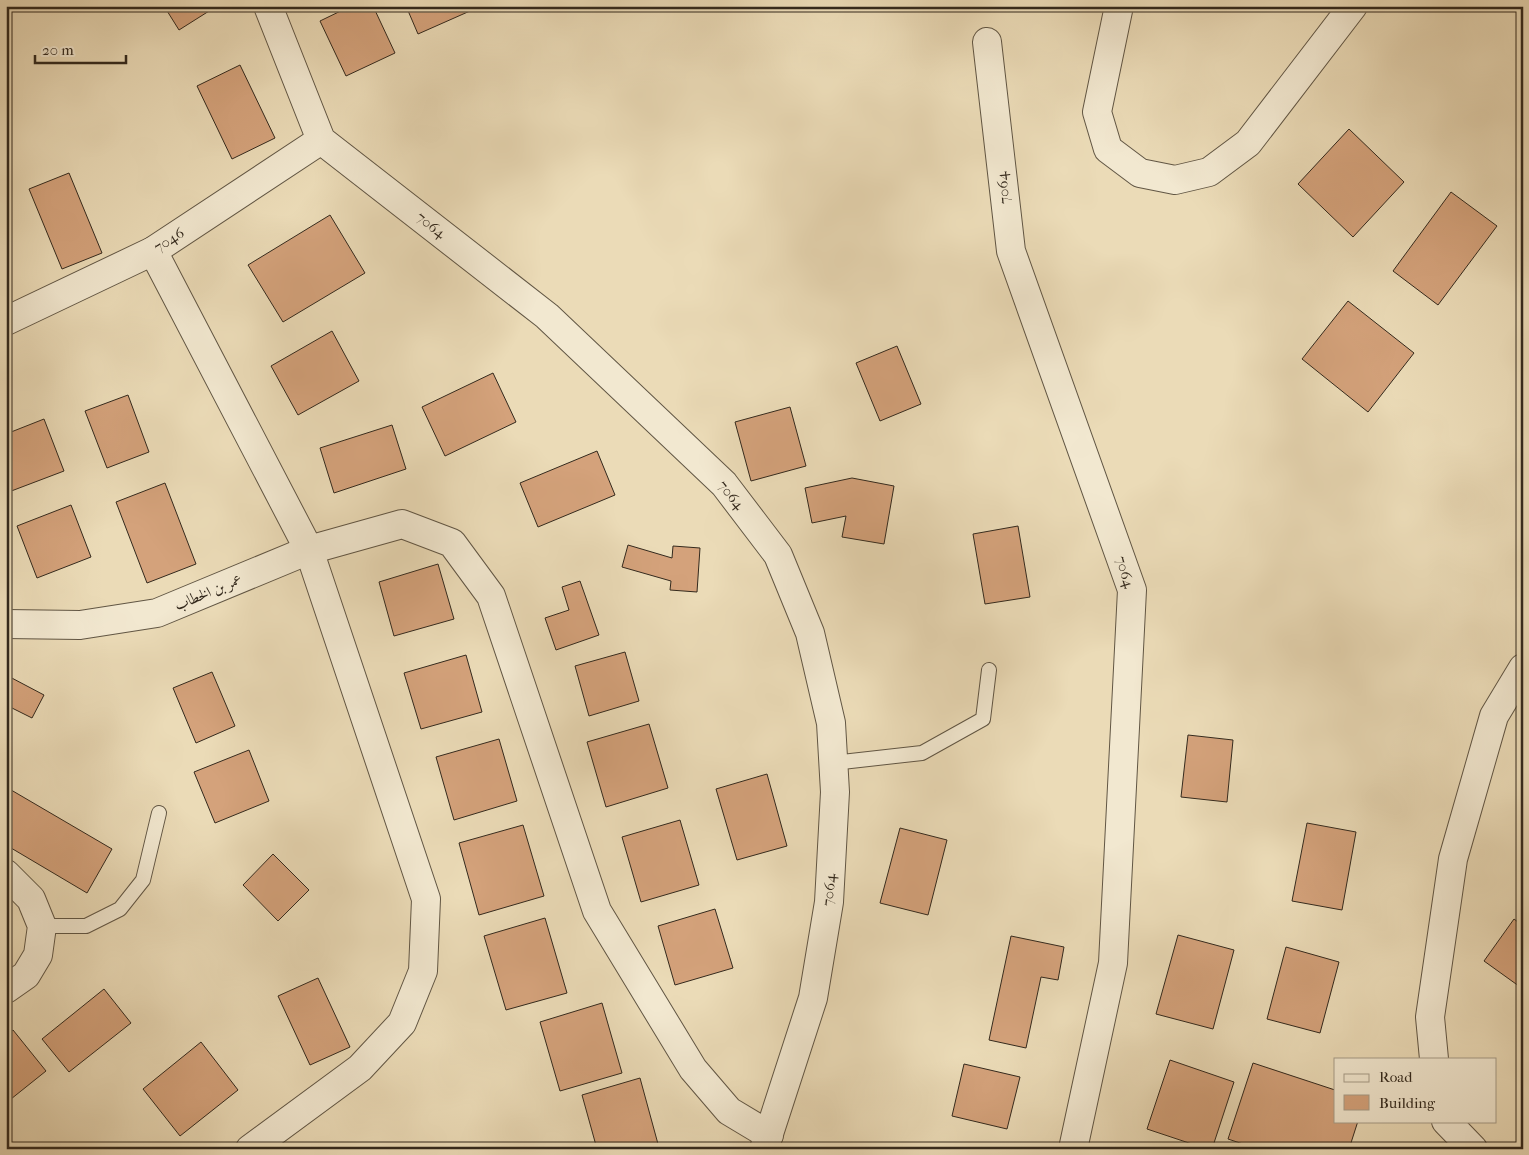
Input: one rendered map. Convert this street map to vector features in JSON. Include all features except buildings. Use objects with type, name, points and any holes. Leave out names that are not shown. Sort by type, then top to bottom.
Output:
[{"type":"street","points":[[268,6],[321,140]]},
{"type":"street","points":[[1119,6],[1097,112],[1108,150],[1140,173],[1175,180],[1209,172],[1248,143],[1353,6]]},
{"type":"street","name":"7064","points":[[987,42],[1010,251],[1132,590],[1112,963],[1073,1149]]},
{"type":"street","name":"7046","points":[[6,321],[153,251],[321,140]]},
{"type":"street","name":"7064","points":[[321,140],[547,316],[724,484],[778,556],[810,633],[831,723],[835,792],[829,902],[813,998],[766,1142]]},
{"type":"street","points":[[153,251],[309,550],[426,899],[423,971],[402,1023],[360,1068],[250,1149]]},
{"type":"street","name":"عمر بن الخطاب","points":[[6,624],[80,625],[157,613],[309,550],[402,524],[452,543],[491,596],[597,911],[693,1069],[729,1111],[766,1142]]},
{"type":"street","points":[[1434,1058],[1430,1017],[1452,859],[1494,716],[1523,668]]},
{"type":"street","points":[[6,874],[31,899],[42,926],[38,955],[26,976],[6,989]]},
{"type":"street","points":[[1447,1122],[1473,1149]]},
{"type":"lane","points":[[833,763],[922,753],[983,718],[989,670]]},
{"type":"lane","points":[[42,926],[86,926],[120,909],[143,880],[160,813]]}]
